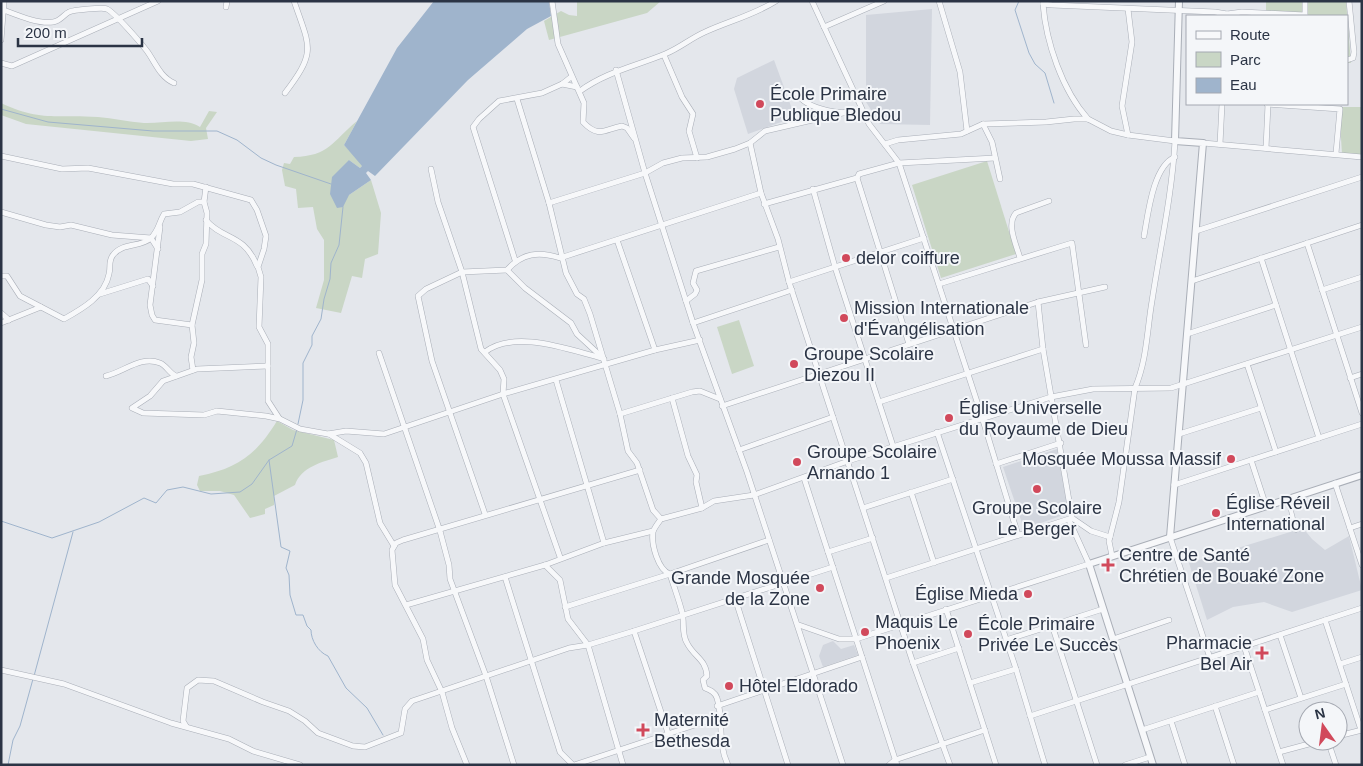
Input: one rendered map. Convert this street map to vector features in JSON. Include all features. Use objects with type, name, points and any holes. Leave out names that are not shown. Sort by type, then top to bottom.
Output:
[{"type":"street","points":[[1,40],[4,1]]},
{"type":"street","points":[[1,63],[12,66],[158,1]]},
{"type":"street","points":[[284,93],[303,70],[308,51],[304,26],[294,1]]},
{"type":"street","points":[[552,1],[558,44],[584,103],[582,118],[586,126],[602,133],[622,126],[627,128],[637,143]]},
{"type":"street","points":[[562,84],[579,89],[616,70],[664,55],[690,43],[702,33],[760,11],[776,1]]},
{"type":"street","points":[[812,1],[869,124],[899,163],[954,329],[1018,535]]},
{"type":"street","points":[[824,27],[884,1]]},
{"type":"street","points":[[939,1],[960,72],[967,131]]},
{"type":"street","points":[[1112,556],[1110,537],[1119,502],[1135,388],[1142,373],[1176,141],[1179,1]]},
{"type":"street","points":[[1305,1],[1305,15]]},
{"type":"street","points":[[1348,60],[1353,58],[1354,52],[1350,1]]},
{"type":"street","points":[[1289,15],[1242,12],[1227,15],[1178,11],[1128,10],[1084,4],[1043,3],[1051,50],[1077,107],[1088,119],[1111,130],[1128,135],[1176,141],[1336,153],[1362,157]]},
{"type":"street","points":[[3,10],[38,21],[54,22],[69,12],[80,12],[98,7],[106,9],[119,19],[147,52],[164,77],[174,82]]},
{"type":"street","points":[[1128,10],[1132,42],[1122,106],[1128,135]]},
{"type":"street","points":[[664,55],[682,97],[694,114],[689,131],[697,158]]},
{"type":"street","points":[[616,70],[645,173],[663,224],[693,323],[722,406],[740,450],[815,673],[843,765]]},
{"type":"street","points":[[515,260],[474,127],[478,119],[499,101],[542,93],[562,84],[571,77]]},
{"type":"street","points":[[796,92],[803,102],[812,106],[865,113]]},
{"type":"street","points":[[517,99],[549,203],[571,285],[577,294],[584,299],[606,365],[628,451],[640,470],[653,510],[661,518]]},
{"type":"street","points":[[1220,144],[1222,105]]},
{"type":"street","points":[[1266,148],[1268,105]]},
{"type":"street","points":[[1282,105],[1340,109],[1336,153]]},
{"type":"street","points":[[549,203],[645,173],[663,163],[736,149],[750,143],[765,131],[848,112]]},
{"type":"street","points":[[885,144],[898,140],[960,134],[983,124],[1088,119]]},
{"type":"street","points":[[983,124],[992,142],[1000,179]]},
{"type":"street","points":[[750,143],[764,204],[789,282],[901,624],[950,765]]},
{"type":"street","points":[[1203,143],[1170,537],[1210,658]]},
{"type":"street","points":[[1,156],[62,168],[88,168],[128,177],[206,187],[251,200],[255,204],[266,236],[258,267]]},
{"type":"street","points":[[1144,236],[1153,190],[1164,163],[1174,157]]},
{"type":"street","points":[[764,204],[857,178],[859,174],[899,163],[995,158]]},
{"type":"street","points":[[431,169],[438,202],[462,272],[481,349],[504,379],[503,394],[541,498],[560,557]]},
{"type":"street","points":[[1196,231],[1362,177]]},
{"type":"street","points":[[857,178],[909,344]]},
{"type":"street","points":[[194,370],[191,358],[194,343],[192,325],[202,280],[202,254],[206,244],[204,202],[206,187]]},
{"type":"street","points":[[813,190],[835,267],[893,446]]},
{"type":"street","points":[[507,270],[515,260],[541,253],[563,257],[761,193]]},
{"type":"street","points":[[1020,258],[1011,223],[1012,217],[1025,209],[1049,201]]},
{"type":"street","points":[[192,325],[155,320],[152,316],[150,305],[164,214],[180,212],[198,202],[204,202]]},
{"type":"street","points":[[2,212],[46,225],[60,227],[72,225],[112,235],[151,238]]},
{"type":"street","points":[[206,220],[212,226],[242,243],[253,255],[258,267],[261,277],[259,327],[268,344],[268,401],[280,419]]},
{"type":"street","points":[[100,294],[107,281],[110,259],[113,254],[127,245],[146,242],[161,224]]},
{"type":"street","points":[[1192,281],[1362,225]]},
{"type":"street","points":[[151,238],[158,249]]},
{"type":"street","points":[[789,282],[924,238]]},
{"type":"street","points":[[617,240],[656,350]]},
{"type":"street","points":[[1307,243],[1362,413]]},
{"type":"street","points":[[939,284],[1020,258],[1072,244],[1086,345]]},
{"type":"street","points":[[686,301],[697,290],[693,283],[696,271],[779,247]]},
{"type":"street","points":[[1261,258],[1319,438]]},
{"type":"street","points":[[486,514],[432,361],[418,296],[426,289],[462,272],[507,270],[525,288],[571,323],[577,334],[604,359]]},
{"type":"street","points":[[1,276],[7,276],[20,296],[64,319],[80,310],[100,294],[140,280],[148,279],[153,286]]},
{"type":"street","points":[[1322,290],[1362,278]]},
{"type":"street","points":[[722,406],[1038,302],[1105,287]]},
{"type":"street","points":[[693,323],[792,290]]},
{"type":"street","points":[[1038,302],[1050,397],[1061,443],[1071,519],[1089,564],[1153,765]]},
{"type":"street","points":[[1187,334],[1276,305]]},
{"type":"street","points":[[1,323],[42,307]]},
{"type":"street","points":[[1,313],[9,320]]},
{"type":"street","points":[[670,574],[665,573],[660,566],[654,545],[653,531],[661,518],[702,508],[721,499],[735,496],[743,498],[754,495],[893,446],[1050,397],[1093,389],[1165,389],[1362,327]]},
{"type":"street","points":[[268,366],[254,364],[194,370],[163,381],[150,396],[132,408],[143,413],[204,415],[217,410],[280,419],[300,429],[328,434],[346,431],[384,434],[405,425],[503,394],[656,350],[700,340]]},
{"type":"street","points":[[485,352],[500,343],[517,341],[555,345],[604,359]]},
{"type":"street","points":[[879,402],[1043,349]]},
{"type":"street","points":[[379,352],[440,531],[449,565],[450,579],[486,676],[514,765]]},
{"type":"street","points":[[106,376],[132,365],[153,360],[164,365],[176,376]]},
{"type":"street","points":[[1247,364],[1276,452]]},
{"type":"street","points":[[1350,378],[1362,374]]},
{"type":"street","points":[[556,380],[569,417],[586,485],[604,543]]},
{"type":"street","points":[[620,414],[700,391],[720,399]]},
{"type":"street","points":[[672,398],[688,456],[697,475],[696,482],[702,508]]},
{"type":"street","points":[[1179,434],[1261,408]]},
{"type":"street","points":[[740,450],[834,417]]},
{"type":"street","points":[[1174,485],[1362,424]]},
{"type":"street","points":[[937,432],[1016,669],[1045,765]]},
{"type":"street","points":[[328,434],[360,453],[366,463],[380,523],[394,546]]},
{"type":"street","points":[[996,464],[1061,443]]},
{"type":"street","points":[[1251,460],[1266,506]]},
{"type":"street","points":[[467,765],[452,728],[442,692],[427,660],[421,634],[414,626],[406,605],[395,585],[392,550],[394,546],[403,540],[440,531],[486,514],[640,470]]},
{"type":"street","points":[[799,625],[839,639],[856,639],[1362,475]]},
{"type":"street","points":[[804,478],[896,762]]},
{"type":"street","points":[[863,508],[953,479]]},
{"type":"street","points":[[1335,483],[1362,565]]},
{"type":"street","points":[[911,492],[934,563]]},
{"type":"street","points":[[1288,498],[1296,530]]},
{"type":"street","points":[[886,578],[1071,519],[1091,531],[1110,537]]},
{"type":"street","points":[[1350,528],[1362,524]]},
{"type":"street","points":[[406,605],[545,565],[560,557],[604,543],[653,531]]},
{"type":"street","points":[[828,552],[873,538]]},
{"type":"street","points":[[565,607],[769,540]]},
{"type":"street","points":[[545,565],[560,580],[568,619],[588,645],[623,765]]},
{"type":"street","points":[[186,726],[183,721],[187,688],[198,680],[204,680],[214,682],[289,711],[326,737],[365,747],[401,733],[405,709],[412,701],[569,648],[588,645],[634,631],[833,567]]},
{"type":"street","points":[[670,574],[683,615],[682,624],[686,642],[704,663],[707,676],[703,680],[705,688],[712,691],[717,698],[720,745],[728,765]]},
{"type":"street","points":[[505,577],[517,619],[533,661],[560,752],[574,765],[719,716]]},
{"type":"street","points":[[735,598],[788,765]]},
{"type":"street","points":[[1030,716],[1362,608]]},
{"type":"street","points":[[1006,640],[1103,609]]},
{"type":"street","points":[[946,610],[996,765]]},
{"type":"street","points":[[1113,639],[1169,620]]},
{"type":"street","points":[[1325,620],[1361,730],[1348,733]]},
{"type":"street","points":[[1052,625],[1098,765]]},
{"type":"street","points":[[634,631],[668,733]]},
{"type":"street","points":[[1280,635],[1301,698]]},
{"type":"street","points":[[1244,646],[1283,765]]},
{"type":"street","points":[[914,663],[959,648]]},
{"type":"street","points":[[1340,664],[1362,657]]},
{"type":"street","points":[[717,706],[862,658]]},
{"type":"street","points":[[970,683],[1016,669]]},
{"type":"street","points":[[1,670],[33,679],[64,684],[236,742],[253,751],[300,765]]},
{"type":"street","points":[[1265,710],[1346,684]]},
{"type":"street","points":[[1142,730],[1259,692]]},
{"type":"street","points":[[1215,706],[1234,765]]},
{"type":"street","points":[[1171,721],[1185,765]]},
{"type":"street","points":[[890,765],[985,730]]},
{"type":"street","points":[[1279,752],[1298,747]]},
{"type":"street","points":[[1331,751],[1336,765]]},
{"type":"street","points":[[1125,765],[1150,757]]},
{"type":"shaded area","points":[[932,9],[930,125],[880,124],[866,102],[866,15]]},
{"type":"shaded area","points":[[774,60],[795,117],[748,134],[734,89],[737,78]]},
{"type":"shaded area","name":"Groupe Scolaire Le Berger","points":[[1057,449],[1069,513],[1024,529],[1003,467]]},
{"type":"shaded area","points":[[1303,528],[1325,550],[1349,536],[1362,590],[1292,612],[1264,602],[1233,607],[1207,620],[1189,563]]},
{"type":"shaded area","points":[[833,641],[841,649],[854,645],[858,655],[823,667],[819,656],[823,645]]},
{"type":"green space","points":[[577,1],[661,1],[647,13],[549,40],[544,21],[561,11],[577,16]]},
{"type":"green space","points":[[1266,1],[1346,1],[1347,15],[1266,15]]},
{"type":"green space","points":[[1348,26],[1351,63],[1348,63]]},
{"type":"green space","points":[[1,103],[38,115],[98,117],[144,123],[187,122],[200,127],[209,111],[217,112],[206,128],[208,139],[191,141],[26,124],[1,115]]},
{"type":"green space","points":[[1339,107],[1362,107],[1362,154],[1342,154]]},
{"type":"green space","points":[[357,121],[344,145],[363,165],[360,168],[349,160],[349,195],[371,180],[381,213],[378,254],[365,259],[362,278],[352,276],[341,313],[316,308],[324,280],[324,240],[317,229],[313,207],[298,208],[296,189],[285,186],[282,170],[284,163],[290,164],[294,157],[323,151]]},
{"type":"green space","points":[[987,161],[1016,254],[941,278],[912,185]]},
{"type":"green space","points":[[739,320],[754,366],[732,374],[717,327]]},
{"type":"green space","points":[[277,421],[293,430],[334,440],[338,457],[319,463],[307,470],[295,485],[274,496],[274,505],[265,509],[265,514],[250,518],[234,495],[220,491],[200,491],[197,485],[199,476],[225,469],[245,458],[261,443]]},
{"type":"water","points":[[434,1],[549,1],[551,16],[527,29],[468,80],[375,176],[368,171],[366,173],[371,180],[349,195],[343,207],[337,208],[330,194],[332,177],[349,160],[360,168],[362,166],[344,145],[397,48]]},
{"type":"waterway","points":[[1019,1],[1015,10],[1029,53],[1035,64],[1045,73],[1054,103]]},
{"type":"waterway","points":[[1,109],[48,122],[153,131],[217,131],[237,140],[261,158],[276,165],[331,184]]},
{"type":"waterway","points":[[298,424],[303,400],[303,363],[312,345],[312,336],[321,319],[330,279],[331,263],[339,245],[343,207]]},
{"type":"waterway","points":[[1,521],[52,538],[99,522],[144,498],[156,503],[167,490],[183,487],[211,494],[240,492],[252,484],[269,460],[292,446],[297,429]]},
{"type":"waterway","points":[[269,460],[281,547],[290,551],[286,568],[289,575],[290,595],[296,615],[303,615],[316,645],[321,652],[328,656],[346,688],[367,708],[383,735]]},
{"type":"waterway","points":[[34,676],[73,532]]},
{"type":"waterway","points":[[8,765],[13,740],[20,726],[33,679]]},
{"type":"place","name":"École Primaire Publique Bledou","points":[[760,104]]},
{"type":"place","name":"delor coiffure","points":[[846,258]]},
{"type":"place","name":"Mission Internationale d'Évangélisation","points":[[844,318]]},
{"type":"place","name":"Groupe Scolaire Diezou II","points":[[794,364]]},
{"type":"place","name":"Église Universelle du Royaume de Dieu","points":[[949,418]]},
{"type":"place","name":"Mosquée Moussa Massif","points":[[1231,459]]},
{"type":"place","name":"Groupe Scolaire Arnando 1","points":[[797,462]]},
{"type":"place","name":"Groupe Scolaire Le Berger","points":[[1037,489]]},
{"type":"place","name":"Église Réveil International","points":[[1216,513]]},
{"type":"place","name":"Centre de Santé Chrétien de Bouaké Zone","points":[[1108,565]]},
{"type":"place","name":"Grande Mosquée de la Zone","points":[[820,588]]},
{"type":"place","name":"Église Mieda","points":[[1028,594]]},
{"type":"place","name":"Maquis Le Phoenix","points":[[865,632]]},
{"type":"place","name":"École Primaire Privée Le Succès","points":[[968,634]]},
{"type":"place","name":"Pharmacie Bel Air","points":[[1262,653]]},
{"type":"place","name":"Hôtel Eldorado","points":[[729,686]]},
{"type":"place","name":"Maternité Bethesda","points":[[643,730]]}]
